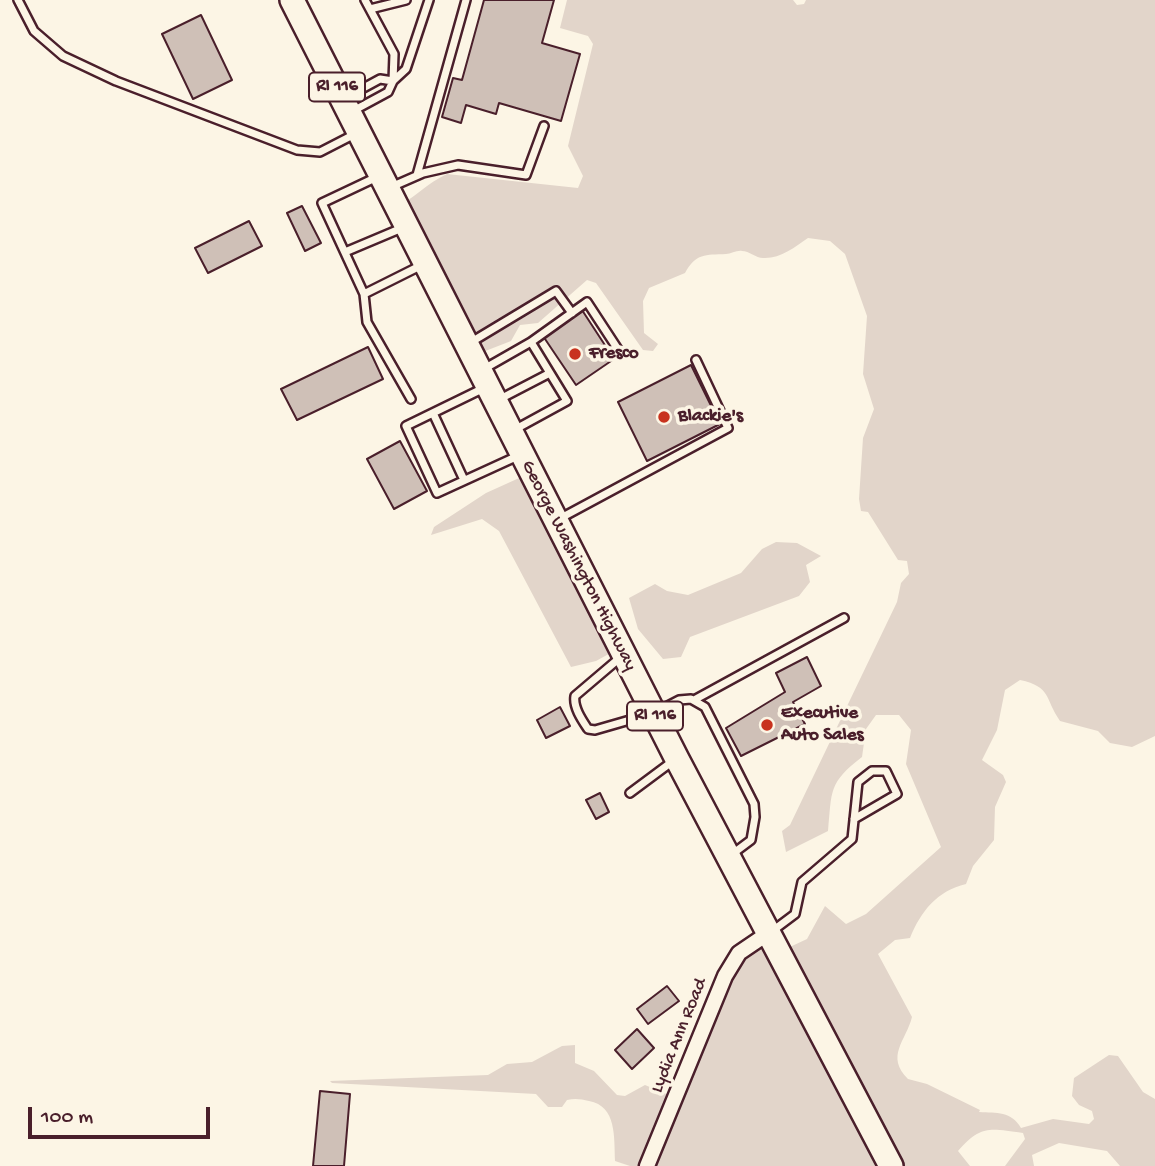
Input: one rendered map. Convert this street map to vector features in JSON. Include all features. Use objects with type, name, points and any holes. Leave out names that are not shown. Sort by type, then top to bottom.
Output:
[{"type":"main road","name":"George Washington Highway","points":[[292,0],[486,387],[727,857],[891,1166]]},
{"type":"street","name":"Lydia Ann Road","points":[[647,1166],[725,976],[739,953],[768,934]]},
{"type":"lane","points":[[18,0],[34,31],[63,56],[116,81],[228,126],[307,152],[328,148],[380,79],[393,81]]},
{"type":"lane","points":[[351,114],[388,92],[393,81],[395,59],[365,0]]},
{"type":"lane","points":[[370,9],[406,0]]},
{"type":"lane","points":[[393,81],[406,69],[429,0]]},
{"type":"lane","points":[[417,175],[466,0]]},
{"type":"lane","points":[[411,399],[367,322],[363,294],[322,203],[384,182],[458,165],[526,175],[544,126]]},
{"type":"lane","points":[[345,252],[405,226]]},
{"type":"lane","points":[[363,294],[424,264]]},
{"type":"lane","points":[[465,345],[556,292],[572,313]]},
{"type":"lane","points":[[486,387],[531,342],[587,302],[621,354]]},
{"type":"lane","points":[[510,432],[567,401],[531,342]]},
{"type":"lane","points":[[555,521],[728,428],[696,360]]},
{"type":"lane","points":[[521,454],[436,493],[406,426],[486,387],[550,373]]},
{"type":"lane","points":[[433,413],[464,480]]},
{"type":"lane","points":[[624,655],[575,696],[574,702],[588,730],[654,713],[679,700],[694,700],[845,618]]},
{"type":"lane","points":[[694,700],[705,707],[754,804],[751,840],[727,857]]},
{"type":"lane","points":[[630,793],[677,759]]},
{"type":"lane","points":[[768,934],[795,914],[799,891],[809,874],[852,839],[854,819],[858,782],[872,771],[886,771],[897,794],[854,819]]},
{"type":"shaded area","points":[[567,0],[793,0],[797,5],[804,4],[806,0],[1155,0],[1155,736],[1132,747],[1110,743],[1098,731],[1060,721],[1046,694],[1038,686],[1020,680],[1005,690],[997,730],[982,760],[1003,775],[1006,782],[995,807],[994,840],[973,866],[966,884],[938,897],[919,919],[910,938],[895,940],[878,954],[912,1017],[898,1056],[901,1071],[908,1079],[927,1084],[980,1110],[979,1112],[998,1113],[1013,1118],[1021,1128],[1053,1119],[1089,1124],[1094,1119],[1092,1111],[1079,1105],[1072,1096],[1074,1078],[1109,1055],[1118,1056],[1143,1092],[1155,1099],[1155,1166],[1120,1166],[1107,1151],[1059,1143],[1032,1155],[1034,1166],[1005,1166],[1025,1139],[1023,1133],[987,1130],[974,1136],[958,1151],[970,1166],[630,1166],[615,1161],[614,1133],[609,1116],[605,1109],[589,1101],[570,1099],[562,1107],[548,1107],[536,1094],[330,1081],[488,1075],[507,1064],[532,1062],[562,1046],[575,1045],[575,1063],[594,1071],[617,1095],[625,1096],[645,1085],[671,1096],[734,952],[756,929],[777,953],[807,939],[825,906],[846,924],[866,914],[941,847],[906,764],[911,730],[899,715],[876,715],[866,729],[862,757],[843,774],[834,789],[828,831],[786,852],[782,831],[790,825],[897,602],[901,583],[909,574],[907,561],[898,560],[868,512],[861,511],[859,499],[863,438],[874,409],[863,374],[867,316],[845,254],[830,241],[808,238],[775,257],[760,258],[740,251],[697,258],[685,273],[649,288],[643,301],[644,333],[658,344],[653,351],[643,350],[596,283],[587,280],[538,323],[520,325],[511,341],[470,357],[394,208],[447,174],[578,188],[583,176],[568,146],[593,44],[588,36],[560,28]]},
{"type":"shaded area","points":[[528,474],[616,650],[596,661],[571,667],[499,531],[482,519],[431,535],[434,527],[486,493]]},
{"type":"shaded area","points":[[776,542],[797,543],[821,556],[806,565],[810,582],[799,596],[690,637],[681,657],[663,659],[638,629],[629,598],[655,584],[667,591],[688,595],[741,573],[762,549]]},
{"type":"building","points":[[484,0],[554,0],[542,43],[580,54],[561,121],[499,103],[496,114],[466,105],[461,123],[442,117],[453,78],[462,80]]},
{"type":"building","points":[[201,15],[232,80],[193,99],[162,34]]},
{"type":"building","points":[[302,206],[321,243],[305,251],[287,213]]},
{"type":"building","points":[[249,221],[262,246],[208,273],[195,248]]},
{"type":"building","points":[[582,310],[614,359],[576,385],[543,336]]},
{"type":"building","points":[[368,347],[383,379],[297,420],[281,389]]},
{"type":"building","points":[[691,365],[720,424],[647,461],[618,402]]},
{"type":"building","points":[[400,441],[427,491],[394,509],[367,459]]},
{"type":"building","points":[[807,657],[821,686],[793,702],[805,724],[741,756],[726,728],[785,692],[776,673]]},
{"type":"building","points":[[560,707],[570,726],[546,738],[537,720]]},
{"type":"building","points":[[600,793],[609,812],[596,819],[586,800]]},
{"type":"building","points":[[667,986],[679,1001],[648,1024],[637,1009]]},
{"type":"building","points":[[637,1029],[654,1048],[632,1069],[615,1050]]},
{"type":"building","points":[[320,1091],[350,1094],[344,1166],[313,1166]]},
{"type":"place","name":"Fresco","points":[[575,354]]},
{"type":"place","name":"Blackie's","points":[[664,417]]},
{"type":"place","name":"Executive Auto Sales","points":[[767,725]]}]
